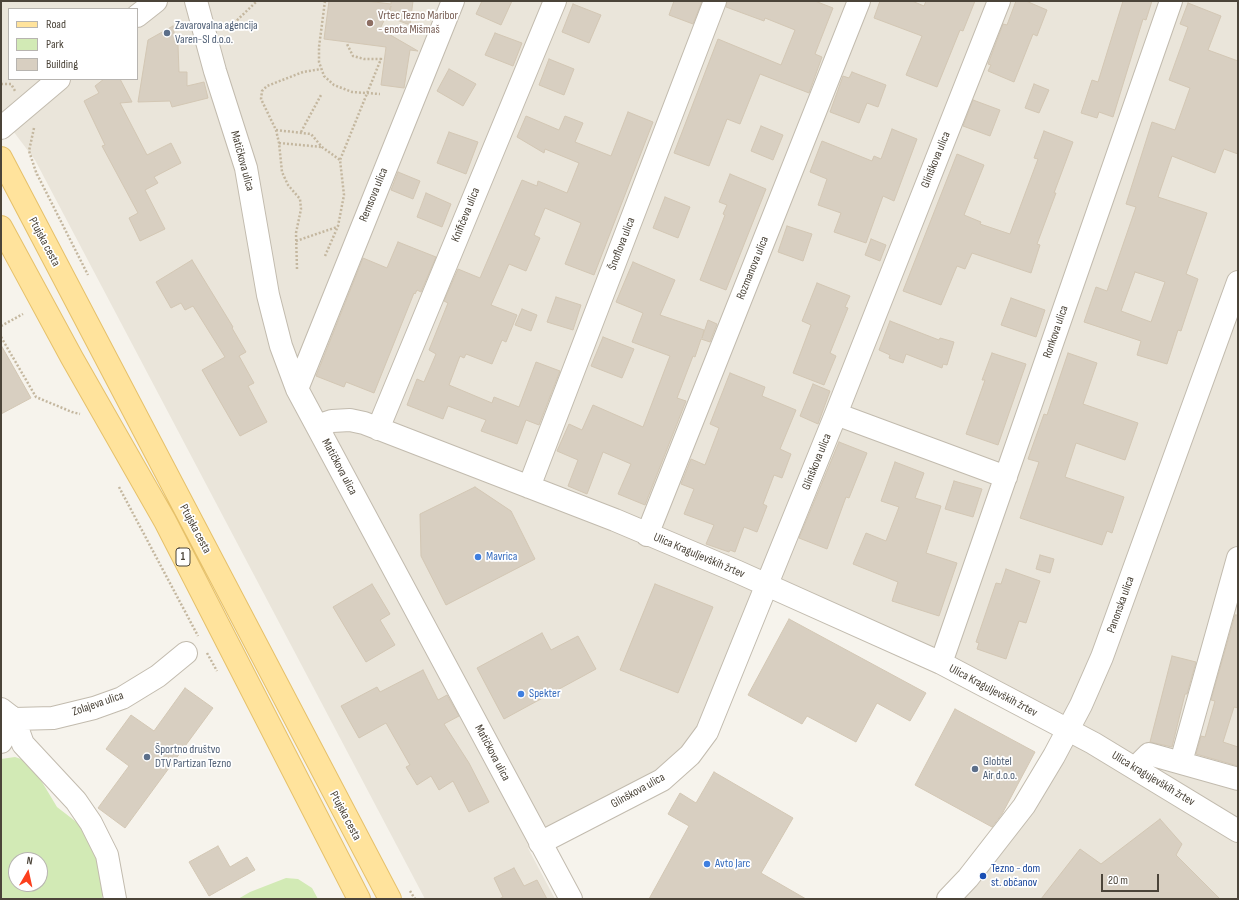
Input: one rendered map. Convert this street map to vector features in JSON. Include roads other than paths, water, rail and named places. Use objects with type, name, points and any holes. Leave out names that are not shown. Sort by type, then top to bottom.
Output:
[{"type":"main road","name":"Ptujska cesta","points":[[1,158],[390,899]]},
{"type":"main road","name":"Ptujska cesta","points":[[1,227],[72,358],[165,521],[359,899]]},
{"type":"street","points":[[138,15],[156,1]]},
{"type":"street","name":"Matičkova ulica","points":[[196,1],[215,71],[246,168],[268,295],[281,346],[297,388],[571,899]]},
{"type":"street","name":"Remsova ulica","points":[[297,388],[453,1]]},
{"type":"street","name":"Knifičeva ulica","points":[[378,429],[555,1]]},
{"type":"street","name":"Šnoflova ulica","points":[[529,487],[715,1]]},
{"type":"street","name":"Rozmanova ulica","points":[[647,534],[859,1]]},
{"type":"street","name":"Glinškova ulica","points":[[540,843],[662,780],[690,755],[707,732],[836,414],[999,1]]},
{"type":"street","name":"Ronkova ulica","points":[[941,663],[1171,1]]},
{"type":"street","points":[[1,128],[59,80]]},
{"type":"street","name":"Panonska ulica","points":[[948,899],[980,863],[1024,806],[1068,729],[1102,657],[1238,282]]},
{"type":"street","points":[[836,414],[1006,477]]},
{"type":"street","name":"Ulica Kraguljevških žrtev","points":[[317,426],[332,421],[350,420],[378,429],[647,534],[731,569],[941,663],[1068,729]]},
{"type":"street","points":[[1181,762],[1238,558]]},
{"type":"street","name":"Zolajeva ulica","points":[[7,714],[53,718],[94,708],[122,698],[158,676],[197,646]]},
{"type":"street","points":[[1,742],[7,714]]},
{"type":"street","points":[[7,714],[23,744],[76,801],[91,823],[107,855],[115,899]]},
{"type":"street","name":"Ulica kragujevških žrtev","points":[[1068,729],[1238,831]]},
{"type":"street","points":[[1135,768],[1149,754],[1238,779]]},
{"type":"place","name":"Vrtec Tezno Maribor - enota Mišmaš","points":[[370,23]]},
{"type":"place","name":"Zavarovalna agencija Varen-SI d.o.o.","points":[[167,33]]},
{"type":"place","name":"Mavrica","points":[[478,557]]},
{"type":"place","name":"Spekter","points":[[521,694]]},
{"type":"place","name":"Športno društvo DTV Partizan Tezno","points":[[147,757]]},
{"type":"place","name":"Globtel Air d.o.o.","points":[[975,769]]},
{"type":"place","name":"Avto Jarc","points":[[707,864]]},
{"type":"place","name":"Tezno - dom st. občanov","points":[[983,876]]}]
